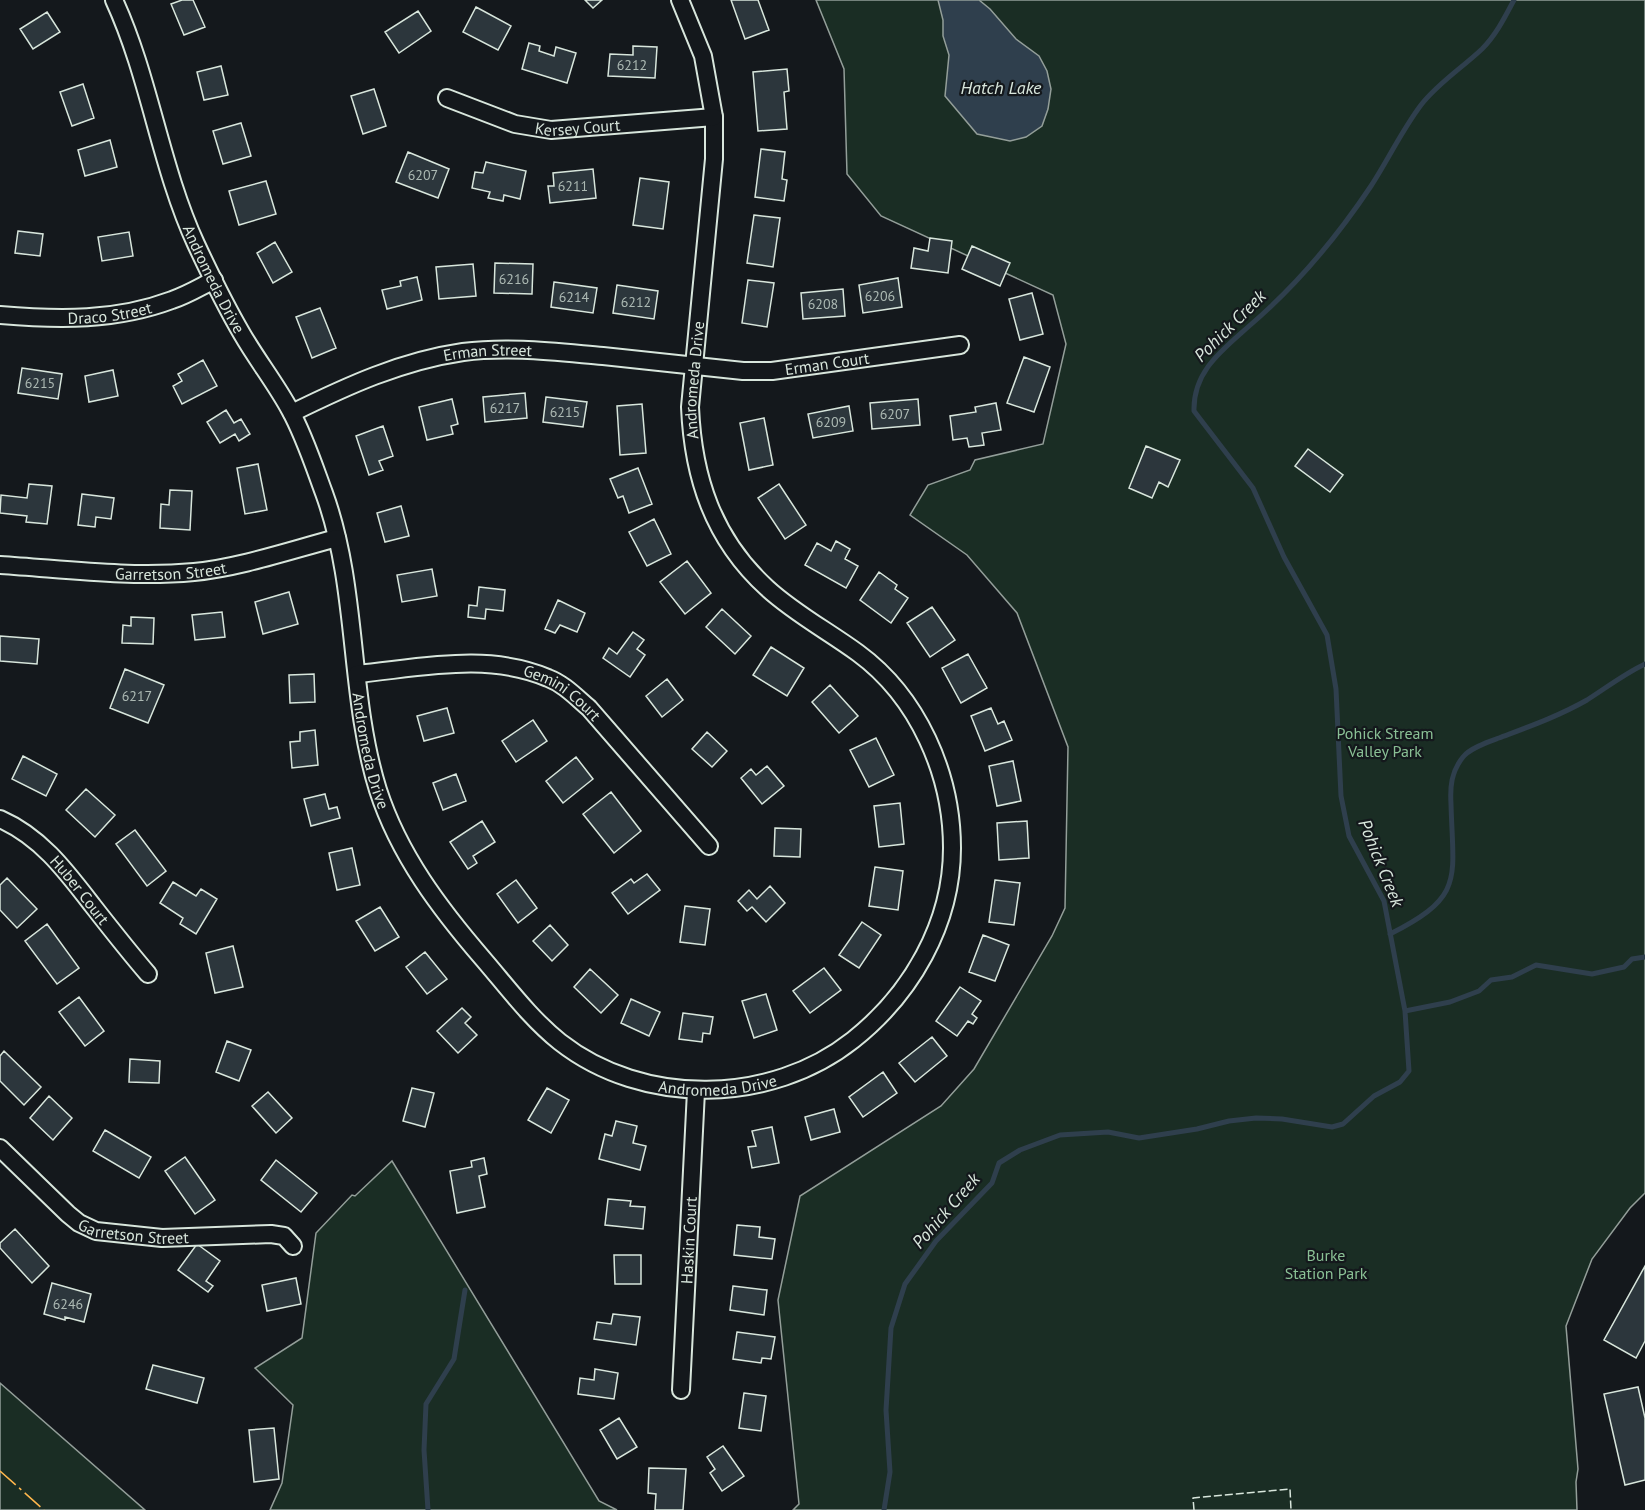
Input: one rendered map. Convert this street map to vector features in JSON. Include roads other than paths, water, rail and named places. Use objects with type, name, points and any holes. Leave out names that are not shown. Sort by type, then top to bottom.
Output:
[{"type":"street","name":"Andromeda Drive","points":[[114,0],[137,59],[163,154],[194,242],[241,334],[292,413],[326,498],[338,538],[345,579],[363,729],[371,765],[381,798],[405,852],[443,913],[532,1016],[563,1044],[592,1062],[624,1076],[658,1086],[696,1091],[750,1086],[795,1074],[837,1053],[874,1024],[907,986],[931,943],[947,895],[952,867],[952,842],[948,802],[939,765],[922,728],[902,697],[886,677],[863,657],[788,605],[764,585],[739,557],[718,525],[702,486],[692,443],[690,407],[714,159],[714,117],[703,56],[680,0]]},
{"type":"street","name":"Kersey Court","points":[[447,98],[515,124],[551,130],[714,117]]},
{"type":"street","name":"Draco Street","points":[[0,315],[68,319],[118,315],[173,300],[214,280]]},
{"type":"street","name":"Erman Court","points":[[694,366],[743,371],[772,371],[960,345]]},
{"type":"street","name":"Erman Street","points":[[292,413],[381,372],[463,352],[543,350],[694,366]]},
{"type":"street","name":"Garretson Street","points":[[0,565],[142,575],[195,572],[338,538]]},
{"type":"street","name":"Gemini Court","points":[[357,674],[480,663],[516,667],[550,678],[570,691],[589,708],[709,846]]},
{"type":"street","name":"Huber Court","points":[[0,819],[18,827],[37,840],[63,867],[148,974]]},
{"type":"street","name":"Haskin Court","points":[[681,1390],[696,1091]]},
{"type":"street","name":"Garretson Street","points":[[0,1148],[68,1214],[79,1223],[96,1231],[162,1238],[271,1234],[284,1236],[293,1245]]},
{"type":"water","name":"Hatch Lake","points":[[938,0],[979,0],[1016,39],[1039,56],[1047,71],[1051,89],[1048,109],[1042,126],[1026,137],[1010,141],[977,134],[945,96],[949,55],[943,36],[943,20]]},
{"type":"waterway","name":"Pohick Creek","points":[[884,1510],[890,1472],[886,1410],[891,1328],[905,1284],[936,1241],[992,1183],[999,1163],[1020,1150],[1060,1135],[1108,1132],[1139,1138],[1256,1118],[1282,1119],[1332,1127],[1343,1124],[1374,1096],[1400,1082],[1409,1071],[1405,1011],[1384,901],[1349,836],[1341,796],[1336,689],[1327,635],[1284,557],[1253,488],[1194,411],[1195,397],[1198,385],[1210,363],[1299,278],[1330,242],[1371,186],[1421,105],[1487,44],[1514,0]]},
{"type":"waterway","points":[[1390,934],[1414,921],[1431,908],[1443,896],[1449,883],[1453,851],[1451,786],[1456,768],[1463,757],[1480,746],[1576,706],[1645,664]]},
{"type":"waterway","points":[[1405,1011],[1450,1002],[1479,991],[1491,980],[1512,977],[1536,965],[1592,974],[1624,967],[1632,959],[1645,957]]},
{"type":"waterway","points":[[428,1510],[424,1450],[426,1404],[454,1359],[465,1290]]},
{"type":"park label","name":"Pohick Stream Valley Park","points":[[1385,742]]},
{"type":"park label","name":"Burke Station Park","points":[[1326,1264]]}]
